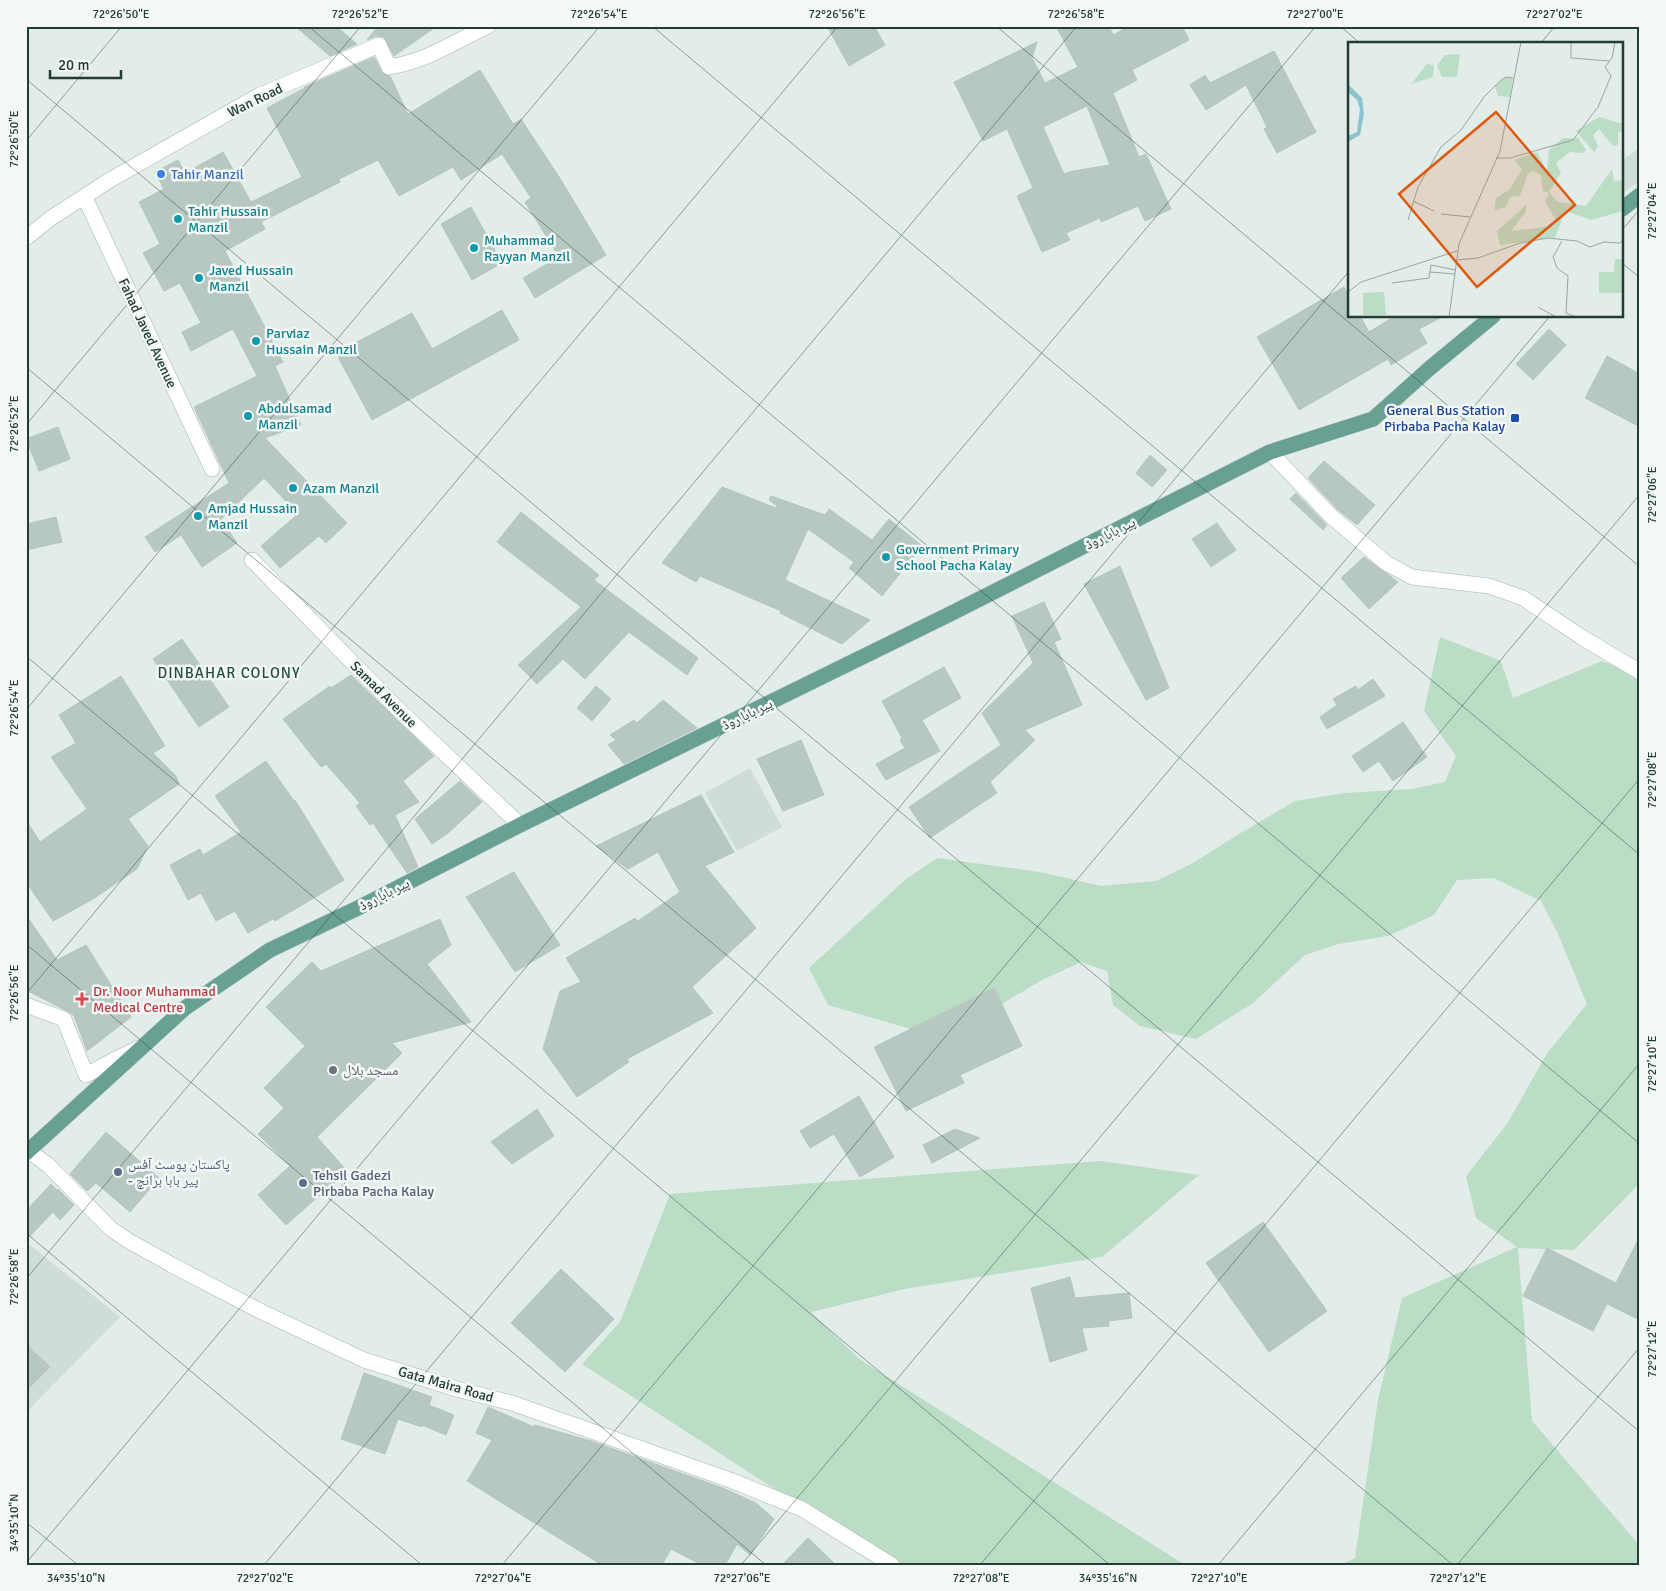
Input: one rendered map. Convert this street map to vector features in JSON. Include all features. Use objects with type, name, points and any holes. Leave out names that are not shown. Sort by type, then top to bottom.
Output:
[{"type":"main road","points":[[1624,207],[1640,195]]},
{"type":"main road","name":"پیر بابا روڈ","points":[[28,1152],[185,1008],[270,950],[952,613],[1270,452],[1373,419],[1430,368],[1491,318]]},
{"type":"street","name":"Wan Road","points":[[26,238],[51,218],[85,198],[110,180],[258,96],[379,45],[389,67],[403,65],[429,57],[488,26]]},
{"type":"street","name":"Fahad Javed Avenue","points":[[85,198],[212,469]]},
{"type":"street","points":[[1270,452],[1332,517],[1386,562],[1412,577],[1489,586],[1524,598],[1582,638],[1640,672]]},
{"type":"street","name":"Samad Avenue","points":[[252,560],[397,708],[520,825]]},
{"type":"street","points":[[26,1005],[64,1019],[86,1075],[141,1048]]},
{"type":"street","name":"Gata Maira Road","points":[[28,1152],[48,1166],[110,1229],[172,1265],[260,1311],[364,1360],[460,1390],[512,1402],[730,1480],[802,1510],[892,1565]]},
{"type":"shaded area","points":[[1639,148],[1640,180],[1624,192],[1624,159]]},
{"type":"shaded area","points":[[750,768],[782,827],[737,851],[705,793]]},
{"type":"shaded area","points":[[26,1242],[120,1317],[26,1414]]},
{"type":"green space","points":[[1440,637],[1501,661],[1513,698],[1602,661],[1640,676],[1640,1183],[1574,1250],[1518,1248],[1532,1421],[1640,1546],[1640,1565],[1340,1565],[1355,1558],[1378,1400],[1402,1298],[1517,1247],[1476,1218],[1466,1176],[1507,1124],[1546,1055],[1587,1004],[1558,934],[1541,901],[1494,878],[1457,880],[1434,915],[1388,936],[1338,944],[1305,955],[1253,1003],[1196,1039],[1140,1026],[1113,1005],[1107,971],[1081,962],[1042,980],[960,1029],[911,1029],[828,1005],[809,968],[905,880],[937,858],[1040,872],[1101,886],[1156,881],[1193,863],[1295,801],[1345,793],[1412,789],[1445,782],[1456,756],[1424,711]]},
{"type":"green space","points":[[1101,1161],[1199,1175],[1102,1257],[905,1289],[811,1312],[859,1359],[1185,1565],[892,1565],[582,1364],[620,1322],[670,1194]]},
{"type":"building","points":[[295,26],[336,26],[357,44],[330,56]]},
{"type":"building","points":[[378,26],[437,26],[394,56],[384,37],[376,36],[367,40]]},
{"type":"building","points":[[827,26],[874,26],[885,45],[849,66]]},
{"type":"building","points":[[1056,26],[1109,26],[1113,35],[1130,26],[1182,26],[1189,40],[1132,70],[1137,80],[1113,93],[1139,157],[1146,154],[1171,209],[1145,221],[1138,206],[1101,222],[1100,218],[1066,233],[1070,240],[1042,252],[1017,196],[1033,188],[1007,129],[983,141],[954,82],[1037,42],[1032,58],[1045,83],[1078,67]],"holes":[[[1087,106],[1110,165],[1064,174],[1043,127]]]},
{"type":"building","points":[[1274,51],[1316,132],[1277,153],[1264,129],[1267,127],[1246,85],[1206,110],[1190,85],[1205,75],[1210,83]]},
{"type":"building","points":[[374,57],[383,74],[390,76],[408,114],[480,70],[513,124],[521,119],[561,180],[606,255],[535,298],[523,278],[559,257],[525,202],[531,198],[502,154],[461,180],[453,167],[399,196],[378,160],[339,179],[340,182],[261,222],[265,229],[225,251],[283,362],[275,366],[301,425],[265,438],[347,523],[326,543],[319,536],[280,568],[261,546],[298,514],[264,478],[221,519],[237,543],[202,567],[181,535],[155,552],[145,537],[229,483],[194,407],[257,376],[233,329],[191,351],[182,332],[201,323],[180,283],[164,291],[143,253],[160,244],[139,202],[164,189],[155,172],[178,160],[185,173],[223,152],[251,202],[302,177],[267,108],[304,87]]},
{"type":"building","name":"Muhammad Rayyan Manzil","points":[[471,207],[502,263],[472,280],[441,224]]},
{"type":"building","points":[[1344,287],[1348,294],[1348,318],[1361,318],[1369,332],[1392,318],[1440,318],[1419,329],[1427,343],[1391,365],[1388,359],[1299,410],[1257,337]]},
{"type":"building","points":[[502,310],[519,340],[372,420],[336,353],[412,313],[432,349]]},
{"type":"building","points":[[1549,329],[1566,345],[1533,380],[1516,364]]},
{"type":"building","points":[[1607,356],[1640,374],[1640,427],[1585,398]]},
{"type":"building","points":[[58,427],[70,459],[39,471],[26,439]]},
{"type":"building","points":[[1150,455],[1167,470],[1152,487],[1136,473]]},
{"type":"building","points":[[1324,461],[1375,505],[1357,525],[1338,510],[1308,478]]},
{"type":"building","points":[[722,487],[776,508],[777,506],[769,500],[771,496],[825,515],[829,509],[872,540],[889,519],[922,546],[882,596],[849,568],[854,562],[808,529],[785,580],[870,620],[842,644],[780,613],[781,611],[700,576],[696,582],[662,563]]},
{"type":"building","points":[[1296,493],[1327,525],[1323,530],[1290,499]]},
{"type":"building","points":[[521,512],[599,575],[594,580],[698,658],[687,675],[629,632],[585,679],[563,659],[537,684],[518,665],[581,607],[497,542]]},
{"type":"building","points":[[56,517],[62,542],[26,550],[26,524]]},
{"type":"building","points":[[1217,523],[1236,550],[1211,567],[1192,539]]},
{"type":"building","points":[[1364,557],[1398,582],[1369,609],[1341,578]]},
{"type":"building","points":[[1120,566],[1169,688],[1146,700],[1084,584]]},
{"type":"building","points":[[1044,602],[1061,639],[1054,642],[1082,705],[1025,730],[1035,740],[990,782],[997,793],[930,838],[909,807],[1001,745],[982,713],[1033,663],[1012,616]]},
{"type":"building","points":[[182,639],[229,707],[199,727],[153,659]]},
{"type":"building","points":[[944,667],[961,698],[922,720],[940,751],[886,780],[876,764],[905,748],[900,740],[902,738],[882,701]]},
{"type":"building","points":[[351,675],[434,756],[403,781],[419,802],[395,815],[418,867],[407,873],[373,823],[370,825],[356,806],[360,803],[326,764],[321,767],[283,719],[330,686],[331,688]]},
{"type":"building","points":[[121,676],[165,746],[153,753],[176,776],[179,784],[128,819],[148,846],[137,869],[93,899],[53,921],[26,882],[26,820],[40,842],[87,809],[51,757],[76,743],[59,715]]},
{"type":"building","points":[[1373,679],[1385,696],[1327,729],[1320,717],[1337,705],[1333,699],[1356,686],[1358,690]]},
{"type":"building","points":[[596,686],[611,699],[592,721],[577,708]]},
{"type":"building","points":[[663,700],[697,728],[624,764],[608,745],[616,740],[610,735],[634,720],[637,723]]},
{"type":"building","points":[[1403,722],[1427,757],[1393,781],[1379,761],[1363,772],[1352,756]]},
{"type":"building","points":[[801,740],[824,795],[783,811],[757,759]]},
{"type":"building","points":[[266,761],[295,800],[344,880],[275,921],[273,919],[248,933],[235,911],[216,921],[201,893],[188,900],[170,865],[200,849],[203,855],[241,832],[215,796]]},
{"type":"building","points":[[460,781],[482,802],[448,833],[432,844],[415,819]]},
{"type":"building","points":[[701,795],[734,852],[705,866],[756,928],[692,987],[713,1013],[627,1059],[629,1062],[577,1097],[543,1049],[560,991],[581,982],[566,958],[635,918],[638,921],[680,892],[658,852],[628,869],[596,846]]},
{"type":"building","points":[[514,872],[560,945],[515,972],[466,897]]},
{"type":"building","name":"Dr. Noor Muhammad Medical Centre","points":[[26,915],[57,960],[86,945],[131,1017],[87,1051],[74,1016],[71,1013],[26,990]]},
{"type":"building","points":[[440,919],[451,945],[427,964],[471,1022],[392,1043],[402,1053],[317,1137],[347,1171],[286,1225],[258,1195],[290,1166],[258,1134],[284,1108],[264,1088],[305,1046],[266,1007],[312,962],[321,971]]},
{"type":"building","points":[[994,988],[1022,1046],[960,1075],[964,1083],[906,1111],[874,1047]]},
{"type":"building","points":[[859,1096],[894,1157],[860,1177],[834,1134],[810,1148],[800,1131]]},
{"type":"building","points":[[537,1109],[554,1136],[512,1164],[491,1142]]},
{"type":"building","points":[[955,1129],[980,1138],[932,1163],[923,1145]]},
{"type":"building","name":"پاکستان پوسٹ آفس - پیر بابا برانچ","points":[[106,1132],[159,1178],[130,1212],[96,1183],[87,1191],[70,1174]]},
{"type":"building","points":[[51,1184],[74,1205],[60,1220],[53,1212],[26,1240],[26,1211]]},
{"type":"building","points":[[1263,1222],[1327,1311],[1269,1352],[1206,1263]]},
{"type":"building","points":[[1640,1236],[1640,1320],[1607,1304],[1593,1331],[1523,1296],[1547,1248],[1616,1283]]},
{"type":"building","points":[[561,1269],[614,1319],[565,1372],[511,1323]]},
{"type":"building","points":[[1070,1277],[1075,1298],[1129,1293],[1132,1318],[1109,1321],[1109,1326],[1082,1328],[1087,1350],[1050,1362],[1031,1288]]},
{"type":"building","points":[[26,1344],[50,1367],[26,1391]]},
{"type":"building","points":[[364,1373],[432,1397],[429,1405],[454,1415],[446,1435],[422,1425],[422,1427],[398,1419],[385,1454],[341,1439]]},
{"type":"building","points":[[488,1407],[534,1427],[535,1425],[591,1441],[723,1488],[756,1503],[774,1519],[750,1555],[737,1544],[725,1565],[702,1565],[671,1549],[662,1565],[602,1565],[467,1481],[492,1440],[476,1433]]},
{"type":"building","points":[[808,1538],[836,1565],[782,1565]]},
{"type":"place","name":"Tahir Manzil","points":[[161,174]]},
{"type":"place","name":"Tahir Hussain Manzil","points":[[178,219]]},
{"type":"place","name":"Muhammad Rayyan Manzil","points":[[474,248]]},
{"type":"place","name":"Javed Hussain Manzil","points":[[199,278]]},
{"type":"place","name":"Parviaz Hussain Manzil","points":[[256,341]]},
{"type":"place","name":"Abdulsamad Manzil","points":[[248,416]]},
{"type":"place","name":"General Bus Station Pirbaba Pacha Kalay","points":[[1515,418]]},
{"type":"place","name":"Azam Manzil","points":[[293,488]]},
{"type":"place","name":"Amjad Hussain Manzil","points":[[198,516]]},
{"type":"place","name":"Government Primary School Pacha Kalay","points":[[886,557]]},
{"type":"place","name":"Dr. Noor Muhammad Medical Centre","points":[[82,999]]},
{"type":"place","name":"مسجد بلال","points":[[333,1070]]},
{"type":"place","name":"پاکستان پوسٹ آفس - پیر بابا برانچ","points":[[118,1172]]},
{"type":"place","name":"Tehsil Gadezi Pirbaba Pacha Kalay","points":[[303,1183]]},
{"type":"district","name":"DINBAHAR COLONY","points":[[229,673]]}]
